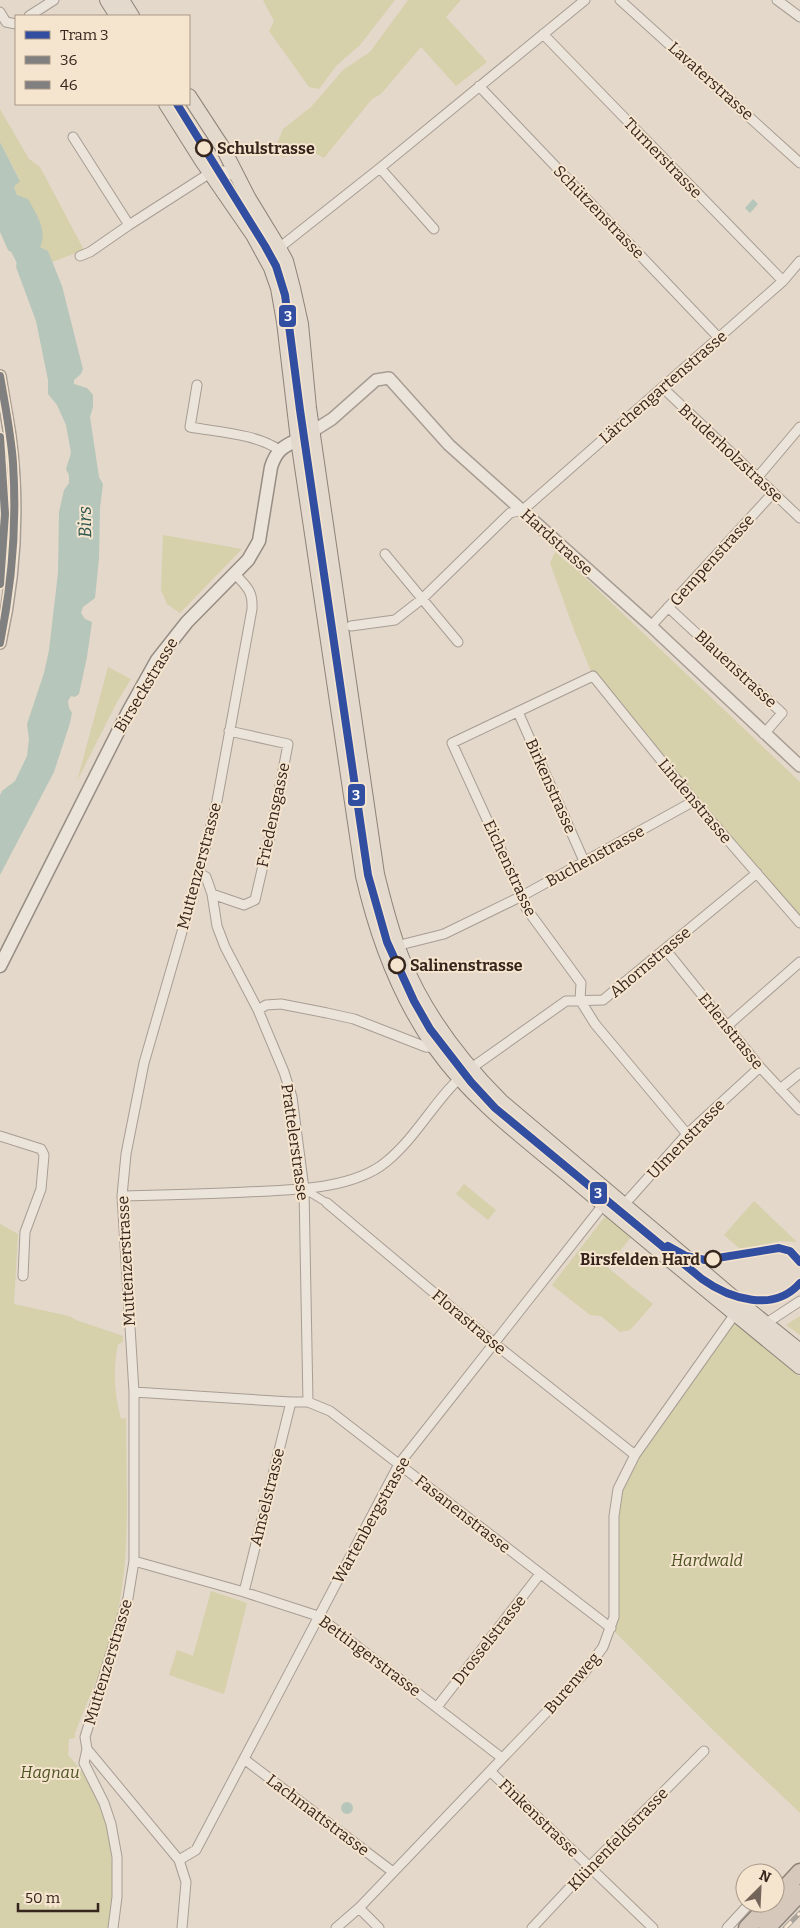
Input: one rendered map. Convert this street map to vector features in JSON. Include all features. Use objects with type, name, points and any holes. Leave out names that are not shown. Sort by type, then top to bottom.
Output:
[{"type":"highway","points":[[785,1888],[800,1872]]},
{"type":"highway","points":[[767,1928],[800,1893]]},
{"type":"highway","points":[[747,1928],[761,1913]]},
{"type":"main road","points":[[107,0],[116,15]]},
{"type":"main road","points":[[122,0],[131,15]]},
{"type":"main road","points":[[190,98],[222,148],[236,177],[286,261],[301,324],[313,431],[377,874],[390,947],[404,995],[435,1049],[508,1107],[620,1210],[760,1328],[800,1367]]},
{"type":"main road","points":[[167,105],[210,173],[253,235],[271,268],[278,288],[284,322],[298,440],[363,876],[372,916],[448,1040],[464,1073],[492,1110],[603,1205],[620,1210]]},
{"type":"main road","points":[[264,255],[279,248]]},
{"type":"main road","points":[[279,450],[313,431]]},
{"type":"main road","name":"Birseckstrasse","points":[[0,966],[128,712],[157,660],[187,622],[248,560],[259,542],[271,467],[279,450]]},
{"type":"main road","points":[[760,1328],[800,1351]]},
{"type":"street","points":[[30,15],[54,0]]},
{"type":"street","points":[[279,248],[585,0]]},
{"type":"street","name":"Lavaterstrasse","points":[[620,0],[800,163]]},
{"type":"street","points":[[777,0],[800,17]]},
{"type":"street","points":[[0,12],[6,22],[15,24]]},
{"type":"street","name":"Turnerstrasse","points":[[543,34],[783,281]]},
{"type":"street","name":"Schützenstrasse","points":[[479,86],[719,338]]},
{"type":"street","points":[[73,137],[129,225]]},
{"type":"street","points":[[380,168],[434,229]]},
{"type":"street","points":[[80,256],[90,252],[210,173],[223,170],[236,177]]},
{"type":"street","name":"Lärchengartenstrasse","points":[[351,626],[395,620],[422,599],[510,513],[523,510],[798,267]]},
{"type":"street","points":[[0,376],[5,438],[14,482],[14,536],[7,610],[0,643]]},
{"type":"street","name":"Hardstrasse","points":[[313,431],[332,419],[376,380],[389,378],[449,446],[651,626],[800,766]]},
{"type":"street","points":[[197,385],[190,427],[269,442],[279,450]]},
{"type":"street","name":"Bruderholzstrasse","points":[[663,388],[800,518]]},
{"type":"street","points":[[758,478],[800,427]]},
{"type":"street","name":"Gempenstrasse","points":[[651,626],[773,493]]},
{"type":"street","points":[[385,554],[458,642]]},
{"type":"street","name":"Muttenzerstrasse","points":[[182,1928],[186,1882],[179,1860],[87,1749],[85,1737],[128,1598],[134,1562],[134,1392],[122,1196],[126,1154],[144,1063],[199,873],[217,801],[252,600],[249,589],[235,574]]},
{"type":"street","name":"Blauenstrasse","points":[[668,607],[782,713],[764,734]]},
{"type":"street","name":"Eichenstrasse","points":[[593,676],[452,743],[526,908],[581,984],[580,1000],[595,1024],[687,1134]]},
{"type":"street","name":"Lindenstrasse","points":[[593,676],[694,801],[800,923]]},
{"type":"street","name":"Birkenstrasse","points":[[518,712],[584,861]]},
{"type":"street","name":"Friedensgasse","points":[[212,894],[244,905],[255,900],[274,818],[288,744],[229,731]]},
{"type":"street","name":"Buchenstrasse","points":[[390,947],[444,934],[522,896],[694,801]]},
{"type":"street","name":"Prattelerstrasse","points":[[199,873],[206,877],[212,894],[217,926],[225,947],[258,1010],[284,1072],[292,1097],[304,1189],[308,1402]]},
{"type":"street","name":"Ahornstrasse","points":[[464,1073],[566,1001],[603,1000],[757,873]]},
{"type":"street","name":"Erlenstrasse","points":[[665,949],[760,1067],[800,1110]]},
{"type":"street","points":[[727,1026],[800,962]]},
{"type":"street","points":[[258,1010],[266,1005],[281,1004],[327,1013],[354,1019],[435,1049],[448,1040]]},
{"type":"street","name":"Ulmenstrasse","points":[[620,1210],[687,1134],[760,1067]]},
{"type":"street","points":[[122,1196],[304,1189],[337,1184],[362,1176],[385,1164],[404,1146],[464,1073]]},
{"type":"street","points":[[780,1089],[800,1073]]},
{"type":"street","points":[[0,1136],[41,1149],[44,1155],[41,1189],[25,1232],[24,1276]]},
{"type":"street","name":"Florastrasse","points":[[304,1189],[327,1203],[494,1344],[579,1409],[635,1455]]},
{"type":"street","name":"Wartenbergstrasse","points":[[179,1860],[196,1850],[399,1464],[603,1205]]},
{"type":"street","points":[[760,1328],[800,1301]]},
{"type":"street","name":"Burenweg","points":[[336,1928],[358,1908],[584,1673],[603,1647],[611,1628],[615,1605],[614,1516],[618,1489],[635,1455],[738,1309]]},
{"type":"street","name":"Fasanenstrasse","points":[[134,1392],[308,1402],[330,1411],[611,1628]]},
{"type":"street","name":"Amselstrasse","points":[[244,1592],[291,1402]]},
{"type":"street","name":"Bettingerstrasse","points":[[134,1562],[244,1592],[318,1616],[502,1758]]},
{"type":"street","name":"Drosselstrasse","points":[[437,1707],[540,1574]]},
{"type":"street","points":[[87,1749],[84,1763],[104,1803],[111,1824],[117,1857],[117,1897],[113,1928]]},
{"type":"street","name":"Klünenfeldstrasse","points":[[532,1928],[590,1866],[704,1751]]},
{"type":"street","name":"Lachmattstrasse","points":[[244,1759],[393,1872]]},
{"type":"street","name":"Finkenstrasse","points":[[490,1771],[653,1928]]},
{"type":"street","points":[[358,1908],[379,1928]]},
{"type":"street","points":[[727,1928],[741,1913]]},
{"type":"green space","points":[[263,0],[395,0],[360,45],[336,66],[319,89],[309,87],[269,31],[274,21]]},
{"type":"green space","points":[[408,0],[461,0],[446,17],[487,62],[456,86],[421,47],[381,94],[372,99],[324,158],[301,146],[285,157],[277,155],[276,146],[283,129],[311,107],[343,70],[370,52]]},
{"type":"green space","points":[[0,109],[29,159],[40,167],[84,250],[52,262],[48,251],[40,247],[14,187],[20,180],[0,142]]},
{"type":"green space","points":[[163,535],[242,549],[180,613],[167,604],[161,590]]},
{"type":"green space","points":[[555,552],[580,573],[800,782],[800,923],[593,676],[550,563]]},
{"type":"green space","points":[[108,667],[131,679],[117,702],[77,781]]},
{"type":"green space","points":[[464,1184],[496,1210],[488,1220],[456,1194]]},
{"type":"green space","points":[[754,1201],[797,1242],[781,1241],[740,1249],[724,1235]]},
{"type":"green space","points":[[607,1214],[632,1236],[607,1267],[653,1304],[630,1330],[620,1332],[601,1316],[590,1315],[552,1285]]},
{"type":"green space","name":"Hagnau","points":[[0,1224],[18,1234],[14,1304],[69,1316],[123,1336],[123,1342],[118,1344],[116,1353],[115,1372],[121,1419],[126,1418],[127,1515],[122,1587],[110,1642],[75,1733],[75,1738],[69,1739],[68,1755],[89,1782],[99,1802],[109,1837],[112,1892],[109,1928],[0,1928]]},
{"type":"green space","points":[[800,1316],[800,1335],[786,1325]]},
{"type":"green space","name":"Hardwald","points":[[732,1317],[800,1377],[800,1813],[713,1730],[611,1628],[614,1516],[632,1460]]},
{"type":"green space","points":[[211,1591],[247,1603],[224,1694],[169,1675],[177,1650],[193,1656]]},
{"type":"water","points":[[0,142],[20,181],[14,187],[17,195],[28,199],[37,216],[43,234],[40,247],[48,251],[62,286],[83,369],[81,374],[74,380],[74,384],[87,388],[93,395],[93,407],[90,417],[99,477],[103,484],[95,598],[83,607],[81,613],[85,619],[92,622],[79,694],[75,697],[71,696],[68,701],[72,713],[54,772],[0,875],[0,795],[2,791],[15,781],[27,756],[29,739],[27,724],[44,673],[49,650],[58,573],[59,512],[64,490],[69,483],[69,475],[66,469],[71,453],[66,425],[57,405],[48,394],[48,380],[36,321],[16,267],[17,262],[29,255],[26,251],[14,254],[8,250],[0,232]]},
{"type":"water","points":[[753,199],[758,204],[750,213],[745,208]]},
{"type":"water","points":[[345,1802],[349,1802],[353,1808],[349,1814],[345,1814],[341,1810],[341,1806]]},
{"type":"waterway","name":"Birs","points":[[0,208],[36,280]]},
{"type":"railway","points":[[785,1928],[800,1913]]},
{"type":"tram line","name":"3","points":[[178,105],[265,246],[276,266],[285,295],[368,875],[387,942],[414,1001],[430,1029],[471,1082],[495,1108],[702,1279],[725,1292],[752,1300],[778,1298],[800,1283]]},
{"type":"tram line","name":"3","points":[[668,1246],[686,1256],[705,1260],[779,1248],[790,1251],[800,1262]]},
{"type":"transit line","name":"36","points":[[0,376],[8,419],[14,486],[14,531],[8,599],[0,643]]},
{"type":"transit line","name":"46","points":[[0,437],[5,514],[0,584]]},
{"type":"place","name":"Schulstrasse","points":[[204,148]]},
{"type":"place","name":"Salinenstrasse","points":[[397,965]]},
{"type":"place","name":"Birsfelden Hard","points":[[713,1259]]}]
